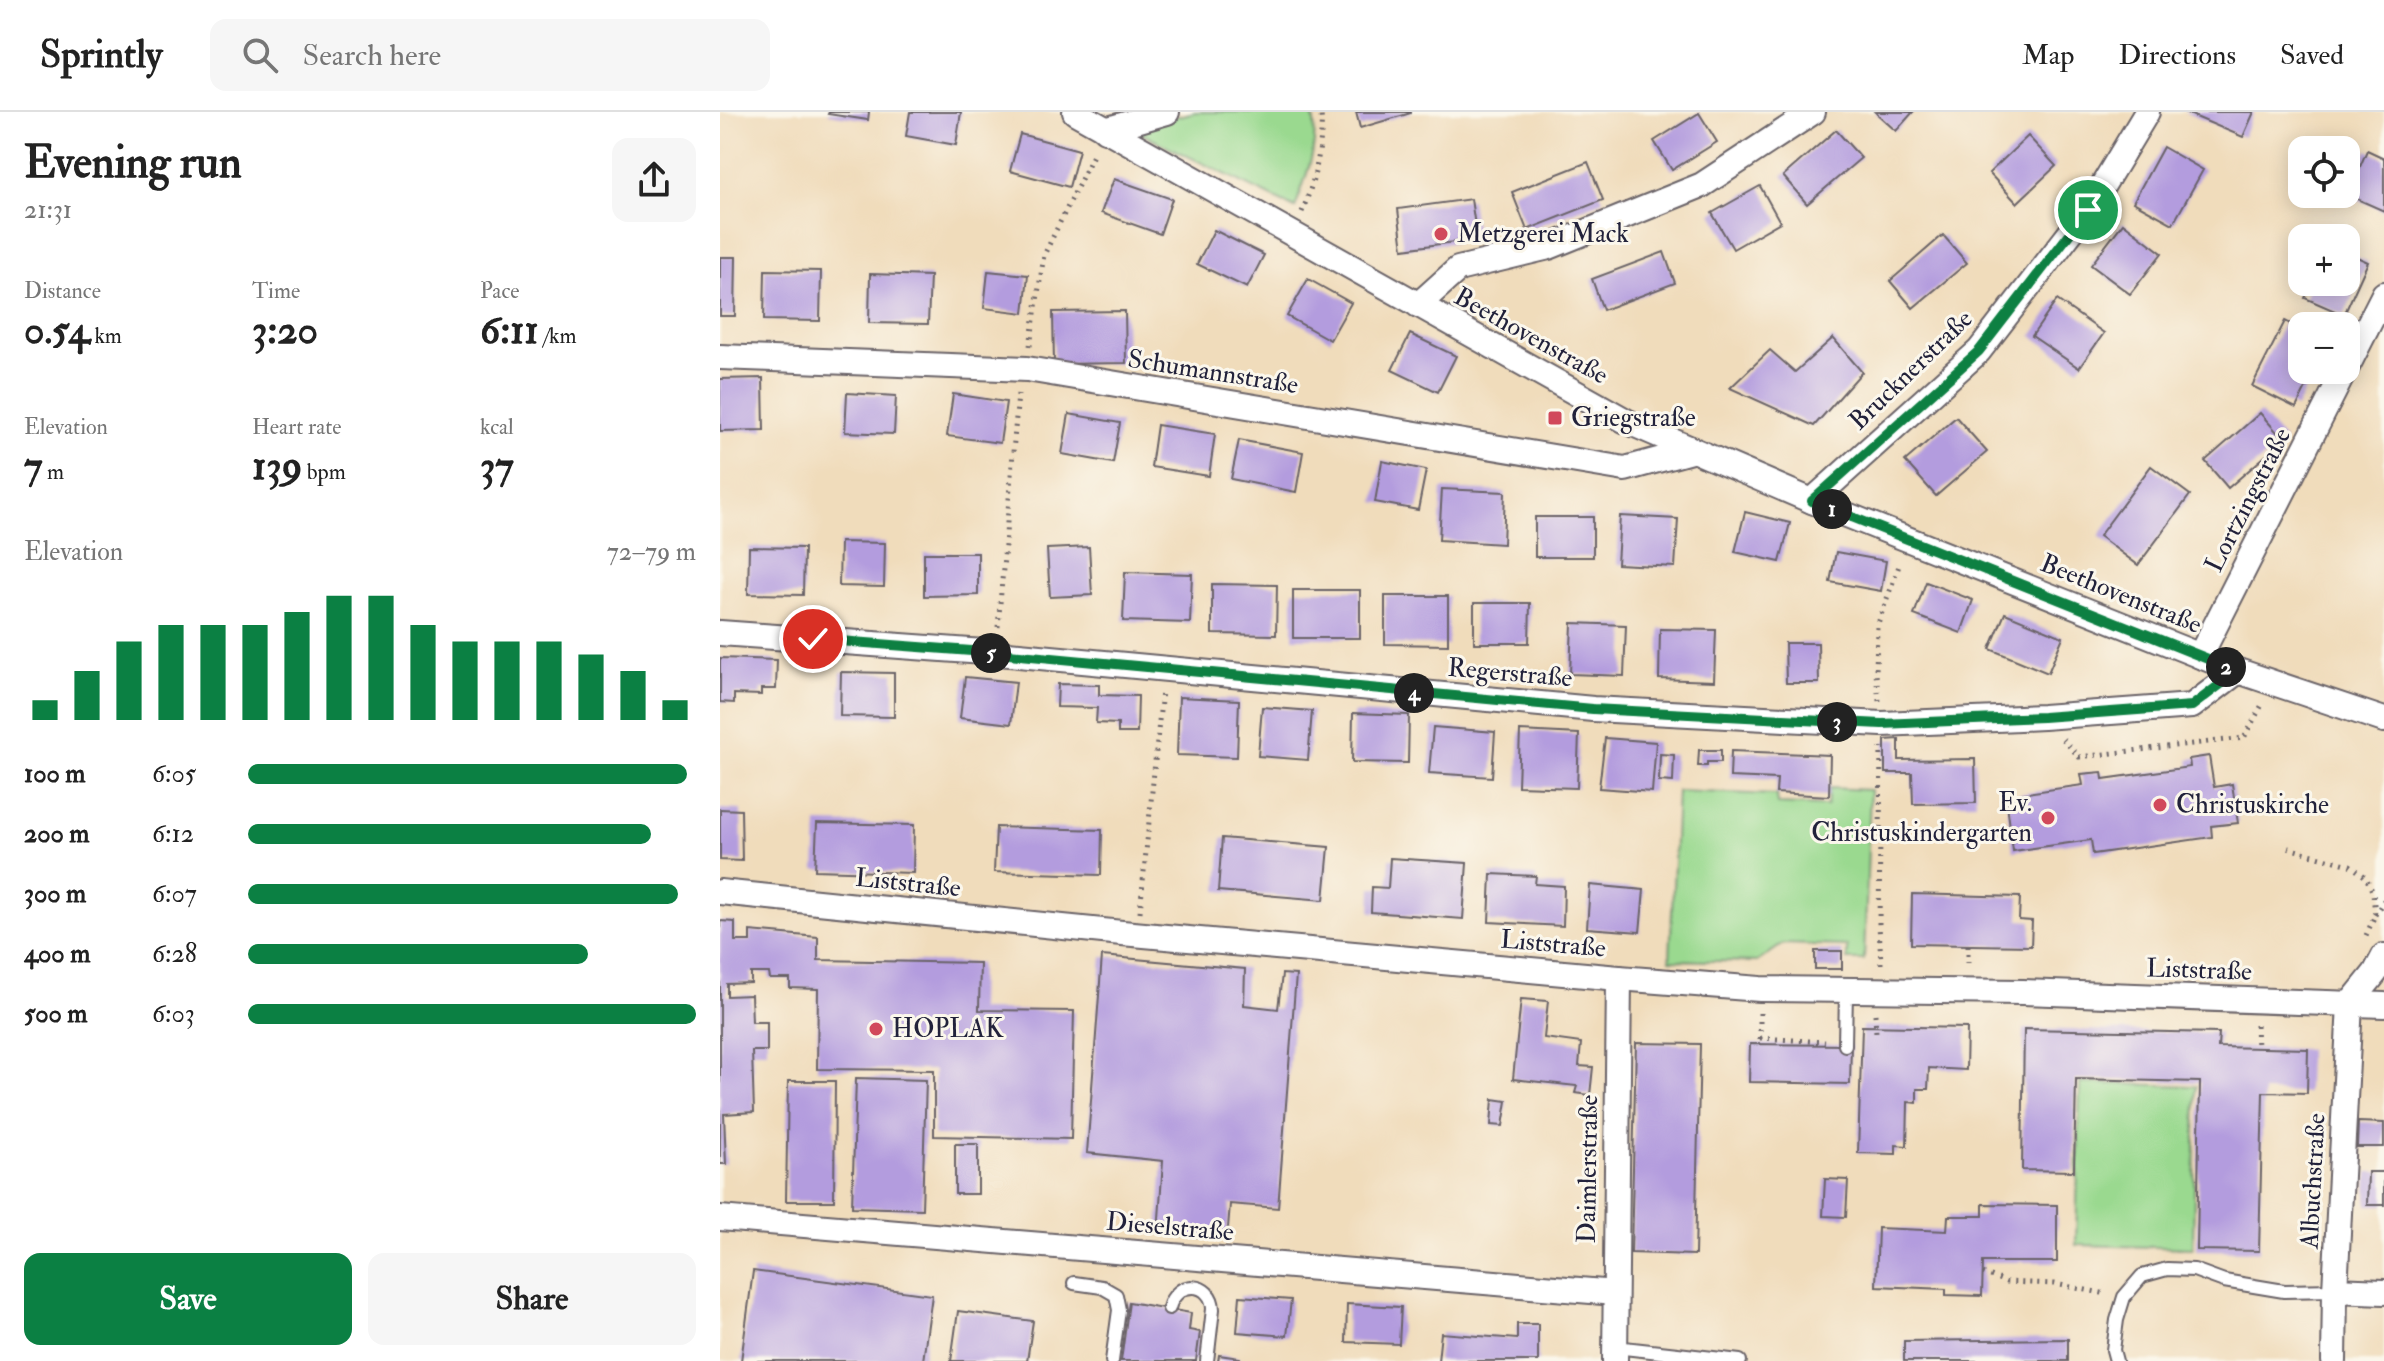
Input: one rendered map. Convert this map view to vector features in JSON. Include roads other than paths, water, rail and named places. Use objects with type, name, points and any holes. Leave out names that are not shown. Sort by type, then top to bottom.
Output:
[{"type":"street","name":"Beethovenstraße","points":[[1075,112],[1626,421],[1812,501],[2238,671],[2384,720]]},
{"type":"street","points":[[1105,130],[1167,112]]},
{"type":"street","points":[[1418,305],[1458,269],[1549,247],[1702,185],[1813,112]]},
{"type":"street","name":"Brucknerstraße","points":[[1812,501],[1979,351],[2088,210],[2147,112]]},
{"type":"street","name":"Lortzingstraße","points":[[2360,341],[2384,294]]},
{"type":"street","name":"Schumannstraße","points":[[720,357],[1027,369],[1625,469],[1691,451]]},
{"type":"street","name":"Lortzingstraße","points":[[2200,656],[2338,384]]},
{"type":"street","name":"Regerstraße","points":[[720,633],[998,653],[1593,709],[1882,724],[2192,706],[2238,671]]},
{"type":"street","name":"Liststraße","points":[[720,892],[1137,934],[1760,989],[2023,992],[2384,1005]]},
{"type":"street","points":[[2350,1004],[2375,973],[2384,956]]},
{"type":"street","name":"Daimlerstraße","points":[[1615,1354],[1619,978]]},
{"type":"street","name":"Albuchstraße","points":[[2334,1361],[2350,1004]]},
{"type":"street","name":"Dieselstraße","points":[[720,1218],[1615,1293]]},
{"type":"street","points":[[2335,1290],[2384,1292]]},
{"type":"lane","points":[[1845,1045],[1846,991]]},
{"type":"lane","points":[[2116,1361],[2113,1350],[2124,1297],[2142,1276],[2167,1269],[2194,1270],[2224,1281],[2284,1291],[2335,1290]]},
{"type":"lane","points":[[1074,1283],[1102,1287],[1116,1295],[1119,1310],[1112,1361]]},
{"type":"lane","points":[[1169,1308],[1176,1292],[1194,1287],[1209,1294],[1213,1309],[1207,1361]]},
{"type":"lane","points":[[1615,1354],[1740,1361]]},
{"type":"place","name":"Metzgerei Mack","points":[[1441,234]]},
{"type":"place","name":"Griegstraße","points":[[1555,418]]},
{"type":"place","name":"Christuskirche","points":[[2160,805]]},
{"type":"place","name":"Ev. Christuskindergarten","points":[[2048,818]]},
{"type":"place","name":"HOPLAK","points":[[876,1029]]}]
